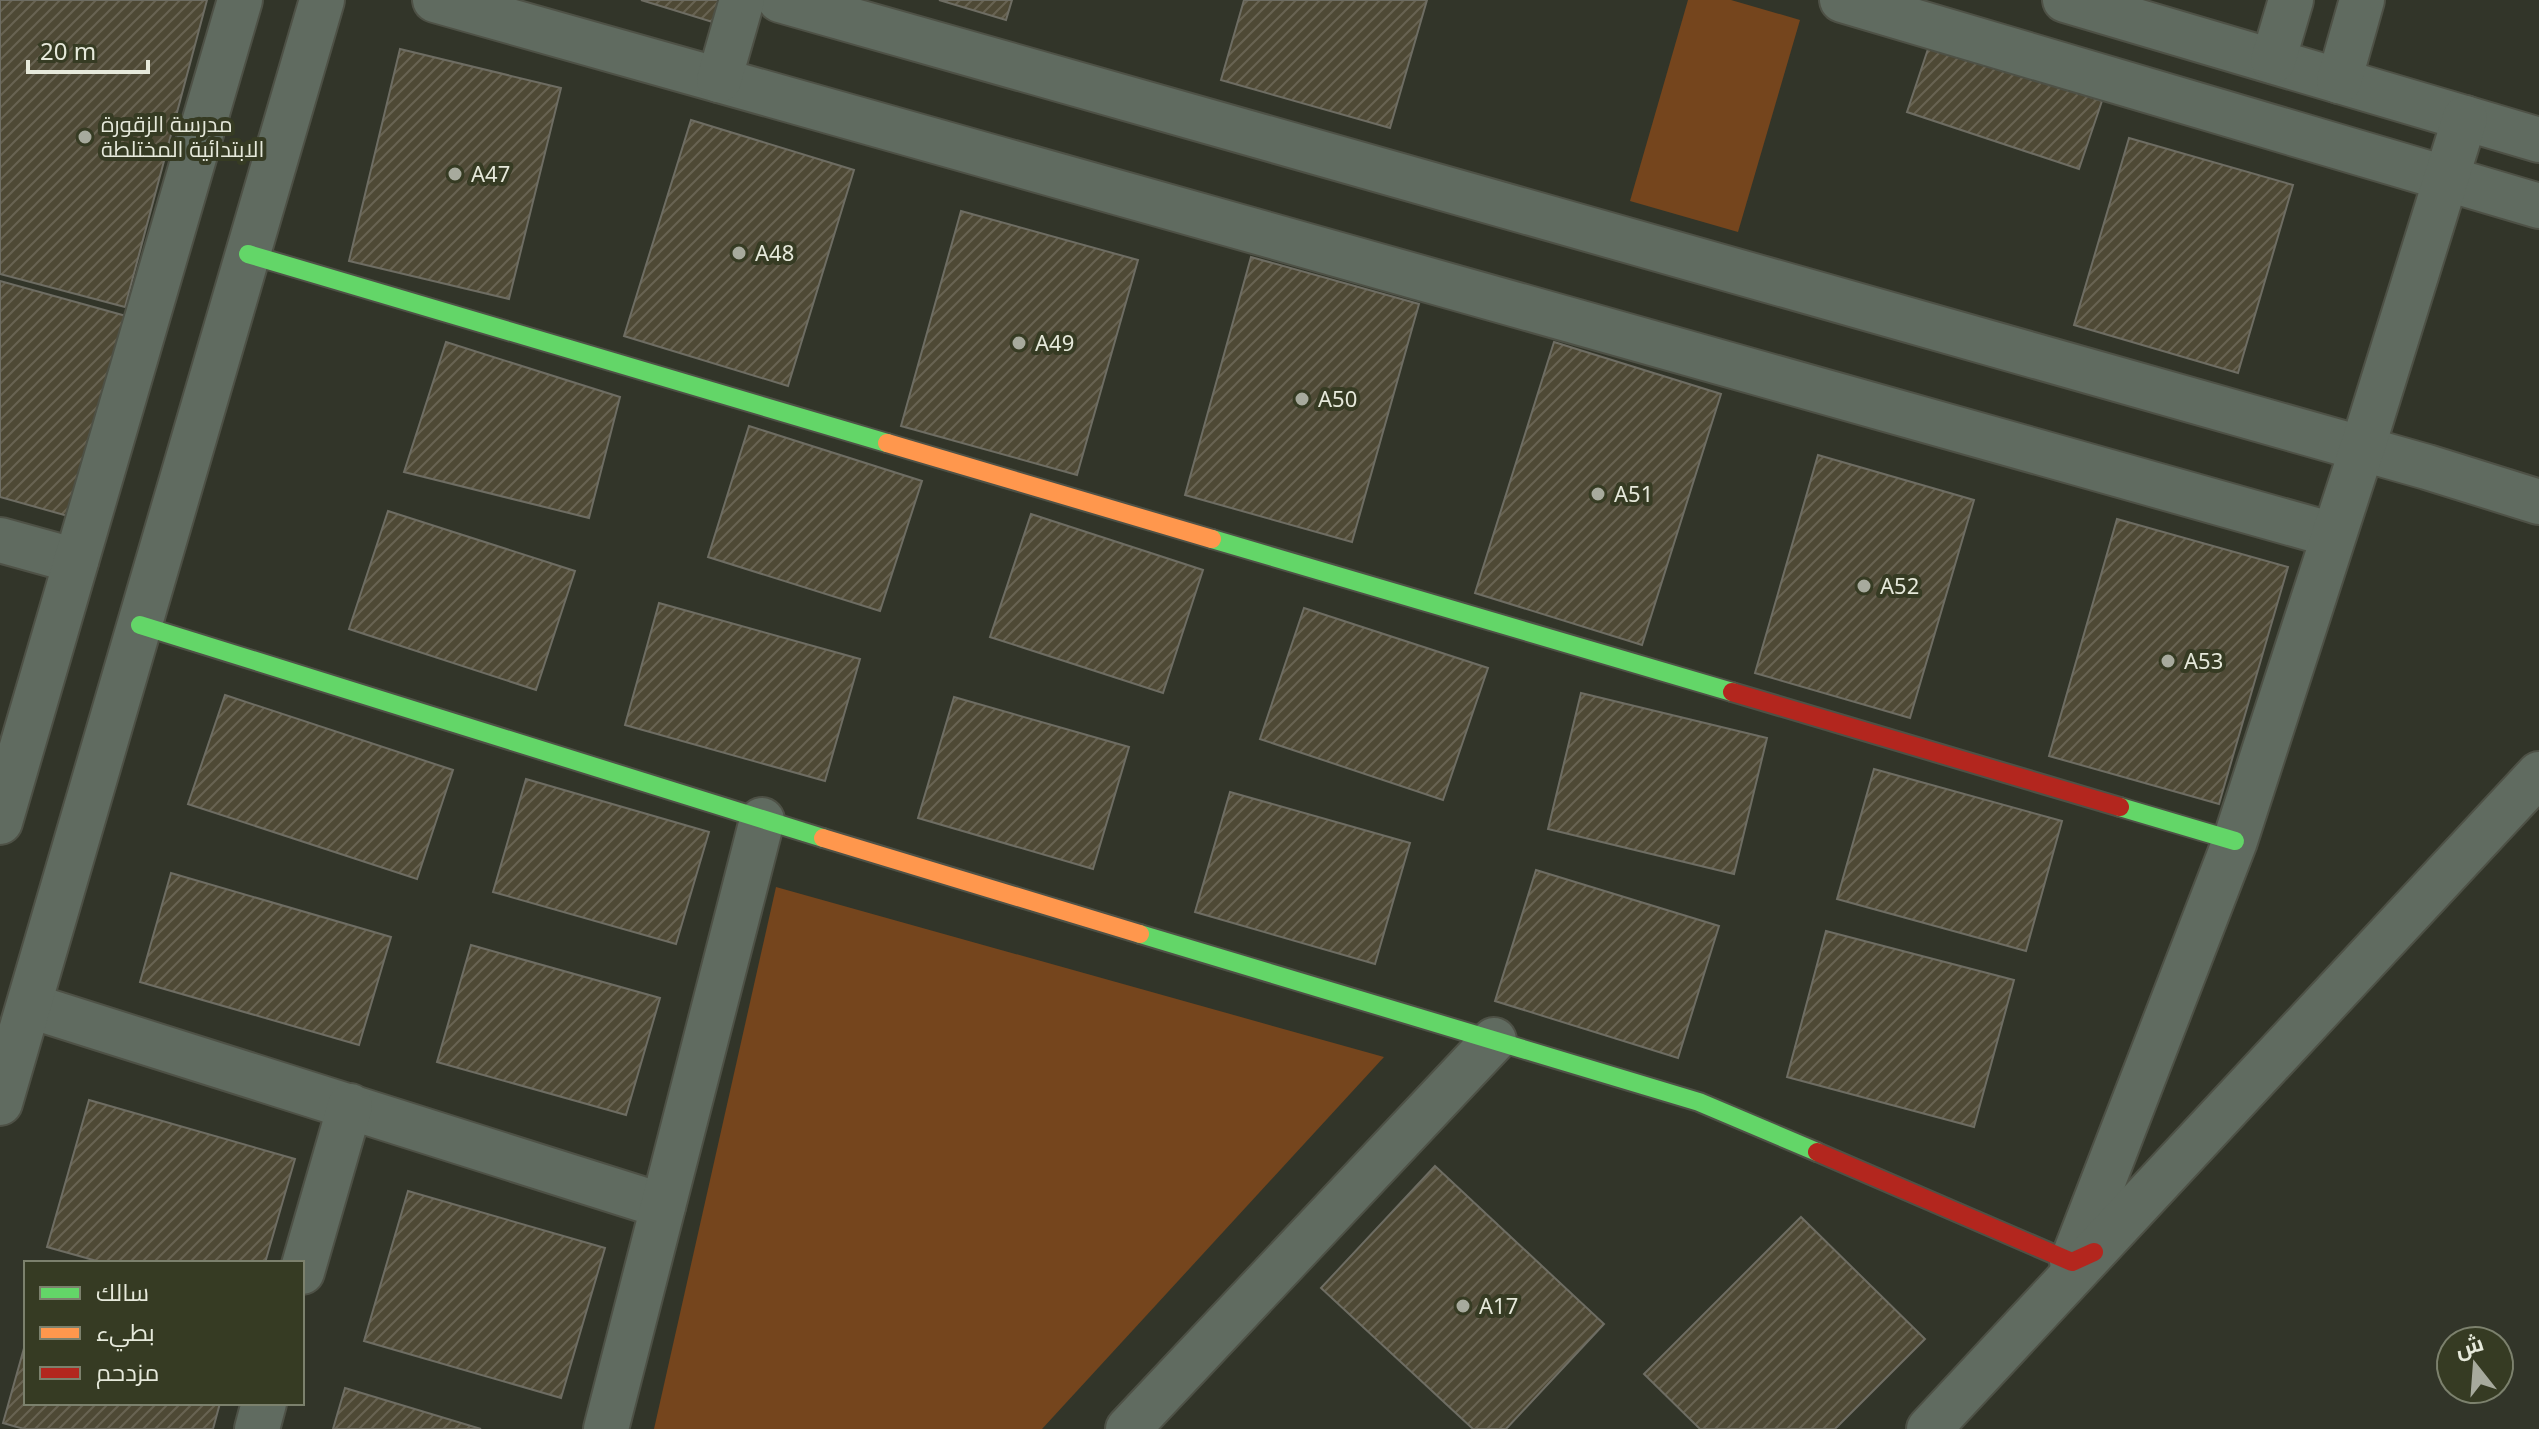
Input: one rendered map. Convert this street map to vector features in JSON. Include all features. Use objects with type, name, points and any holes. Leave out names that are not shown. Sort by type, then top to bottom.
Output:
[{"type":"street","points":[[0,822],[240,0]]},
{"type":"street","points":[[0,1103],[322,0]]},
{"type":"street","points":[[435,0],[2333,535]]},
{"type":"street","points":[[719,80],[742,0]]},
{"type":"street","points":[[780,0],[2539,502]]},
{"type":"street","points":[[1842,0],[2539,206]]},
{"type":"street","points":[[2065,0],[2539,140]]},
{"type":"street","points":[[2273,61],[2291,0]]},
{"type":"street","points":[[2339,81],[2362,0]]},
{"type":"street","points":[[2083,1257],[2235,841],[2465,118]]},
{"type":"street","points":[[248,254],[2235,841]]},
{"type":"street","points":[[0,540],[76,561]]},
{"type":"street","points":[[140,625],[762,820],[1699,1102],[2083,1257]]},
{"type":"street","points":[[1929,1429],[2083,1257],[2539,774]]},
{"type":"street","points":[[606,1429],[762,820]]},
{"type":"street","points":[[37,1008],[663,1206]]},
{"type":"street","points":[[1128,1429],[1494,1040]]},
{"type":"street","points":[[304,1265],[350,1106]]},
{"type":"street","points":[[257,1429],[263,1405]]},
{"type":"shaded area","points":[[1688,0],[1731,0],[1800,20],[1738,232],[1630,201]]},
{"type":"shaded area","points":[[776,887],[1384,1057],[1042,1429],[654,1429]]},
{"type":"building","name":"مدرسة الزقورة الابتدائية المختلطة","points":[[0,0],[207,0],[125,307],[0,274]]},
{"type":"building","points":[[641,0],[725,0],[719,24]]},
{"type":"building","points":[[939,0],[1012,0],[1006,20]]},
{"type":"building","points":[[1244,0],[1427,0],[1390,128],[1221,80]]},
{"type":"building","points":[[1930,43],[2102,101],[2079,169],[1907,112]]},
{"type":"building","name":"A47","points":[[400,49],[561,88],[509,299],[349,261]]},
{"type":"building","name":"A48","points":[[691,120],[854,170],[788,386],[624,336]]},
{"type":"building","points":[[2129,138],[2293,185],[2238,373],[2074,325]]},
{"type":"building","name":"A49","points":[[961,211],[1138,260],[1077,475],[901,426]]},
{"type":"building","name":"A50","points":[[1251,257],[1419,304],[1352,542],[1185,495]]},
{"type":"building","points":[[0,281],[126,316],[68,516],[0,497]]},
{"type":"building","points":[[446,342],[620,397],[589,518],[404,472]]},
{"type":"building","name":"A51","points":[[1554,342],[1721,394],[1642,645],[1475,593]]},
{"type":"building","points":[[749,426],[922,481],[880,611],[708,557]]},
{"type":"building","name":"A52","points":[[1818,455],[1974,500],[1910,718],[1755,673]]},
{"type":"building","points":[[388,511],[575,571],[536,690],[349,629]]},
{"type":"building","points":[[1031,514],[1203,570],[1163,693],[990,637]]},
{"type":"building","name":"A53","points":[[2117,519],[2288,567],[2219,804],[2049,756]]},
{"type":"building","points":[[659,603],[860,659],[825,781],[625,725]]},
{"type":"building","points":[[1304,608],[1488,668],[1443,800],[1260,739]]},
{"type":"building","points":[[1581,693],[1767,738],[1734,874],[1548,829]]},
{"type":"building","points":[[225,695],[453,770],[417,879],[188,804]]},
{"type":"building","points":[[954,697],[1129,747],[1093,869],[918,818]]},
{"type":"building","points":[[1874,769],[2062,821],[2026,951],[1837,899]]},
{"type":"building","points":[[526,779],[709,832],[676,944],[493,892]]},
{"type":"building","points":[[1230,792],[1410,843],[1375,964],[1195,912]]},
{"type":"building","points":[[1536,870],[1719,926],[1678,1058],[1495,1001]]},
{"type":"building","points":[[171,873],[391,937],[359,1045],[140,982]]},
{"type":"building","points":[[1826,931],[2014,980],[1974,1127],[1787,1077]]},
{"type":"building","points":[[471,945],[660,998],[626,1115],[437,1062]]},
{"type":"building","points":[[89,1100],[295,1159],[266,1261],[97,1261],[47,1247]]},
{"type":"building","name":"A17","points":[[1435,1166],[1604,1324],[1506,1429],[1473,1429],[1321,1288]]},
{"type":"building","points":[[408,1191],[605,1248],[561,1398],[364,1341]]},
{"type":"building","points":[[1801,1217],[1925,1339],[1835,1429],[1700,1429],[1644,1374]]},
{"type":"building","points":[[24,1348],[24,1405],[219,1405],[213,1429],[24,1429],[3,1423]]},
{"type":"building","points":[[345,1388],[481,1429],[333,1429]]},
{"type":"traffic: fast","points":[[248,254],[887,443]]},
{"type":"traffic: fast","points":[[1212,539],[1732,692]]},
{"type":"traffic: fast","points":[[140,625],[823,838]]},
{"type":"traffic: fast","points":[[2120,807],[2235,841]]},
{"type":"traffic: fast","points":[[1140,934],[1699,1102],[1817,1152]]},
{"type":"traffic: slow","points":[[887,443],[1212,539]]},
{"type":"traffic: slow","points":[[823,838],[1140,934]]},
{"type":"traffic: jam","points":[[1732,692],[2120,807]]},
{"type":"traffic: jam","points":[[1817,1152],[2072,1262],[2094,1252]]},
{"type":"place","name":"مدرسة الزقورة الابتدائية المختلطة","points":[[85,137]]},
{"type":"place","name":"A47","points":[[455,174]]},
{"type":"place","name":"A48","points":[[739,253]]},
{"type":"place","name":"A49","points":[[1019,343]]},
{"type":"place","name":"A50","points":[[1302,399]]},
{"type":"place","name":"A51","points":[[1598,494]]},
{"type":"place","name":"A52","points":[[1864,586]]},
{"type":"place","name":"A53","points":[[2168,661]]},
{"type":"place","name":"A17","points":[[1463,1306]]}]
